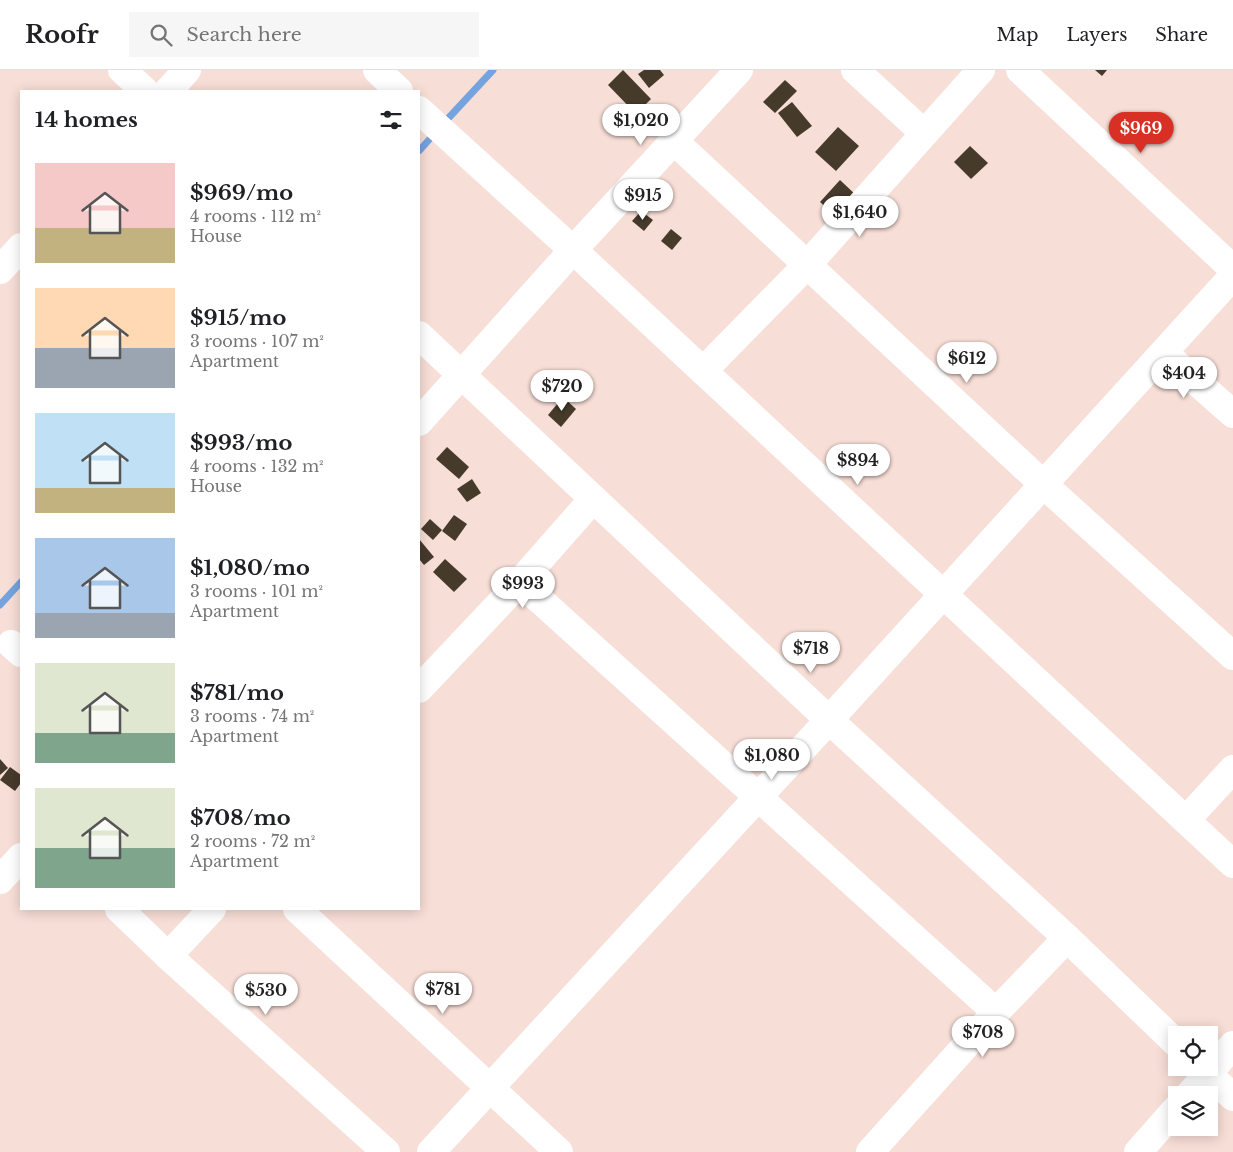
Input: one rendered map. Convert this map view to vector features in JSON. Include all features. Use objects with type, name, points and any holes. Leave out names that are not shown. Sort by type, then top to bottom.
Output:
[{"type":"street","points":[[122,70],[144,90]]},
{"type":"street","points":[[169,90],[187,70]]},
{"type":"street","points":[[377,70],[398,90]]},
{"type":"street","points":[[420,421],[573,250],[739,70]]},
{"type":"street","points":[[855,70],[924,133]]},
{"type":"street","points":[[703,371],[808,264],[981,70]]},
{"type":"street","points":[[1020,70],[1233,269]]},
{"type":"street","points":[[422,113],[573,250],[1233,864]]},
{"type":"street","points":[[674,142],[808,264],[1043,484],[1233,656]]},
{"type":"street","points":[[0,270],[20,248]]},
{"type":"street","points":[[431,1152],[829,720],[1233,276]]},
{"type":"street","points":[[420,335],[592,499],[1067,938],[1168,1035]]},
{"type":"street","points":[[1164,353],[1233,414]]},
{"type":"street","points":[[420,688],[520,582],[592,499]]},
{"type":"street","points":[[520,582],[996,1012]]},
{"type":"street","points":[[1186,820],[1233,769]]},
{"type":"street","points":[[0,880],[20,858]]},
{"type":"street","points":[[120,910],[168,956],[386,1152]]},
{"type":"street","points":[[168,956],[211,910]]},
{"type":"street","points":[[298,910],[559,1152]]},
{"type":"street","points":[[870,1152],[996,1012],[1067,938]]},
{"type":"street","points":[[1218,1058],[1233,1045]]},
{"type":"street","points":[[1210,1076],[1233,1097]]},
{"type":"street","points":[[1138,1152],[1168,1118]]},
{"type":"building","points":[[623,70],[651,99],[636,114],[608,85]]},
{"type":"building","points":[[644,70],[660,70],[664,75],[649,88],[638,74]]},
{"type":"building","points":[[1095,70],[1107,70],[1102,76]]},
{"type":"building","points":[[785,80],[797,91],[775,113],[763,102]]},
{"type":"building","points":[[792,102],[812,126],[797,137],[778,113]]},
{"type":"building","points":[[838,127],[859,146],[836,171],[815,152]]},
{"type":"building","points":[[970,146],[988,163],[971,179],[954,162]]},
{"type":"building","points":[[840,180],[857,196],[837,217],[820,202]]},
{"type":"building","points":[[641,211],[653,220],[644,231],[632,221]]},
{"type":"building","points":[[671,229],[682,238],[672,250],[661,241]]},
{"type":"building","points":[[563,397],[576,409],[561,427],[548,415]]},
{"type":"building","points":[[447,447],[469,467],[459,479],[436,459]]},
{"type":"building","points":[[472,479],[481,493],[467,502],[457,489]]},
{"type":"building","points":[[454,515],[467,524],[455,541],[442,531]]},
{"type":"building","points":[[430,519],[442,530],[433,540],[421,529]]},
{"type":"building","points":[[420,540],[434,557],[424,565],[420,560]]},
{"type":"building","points":[[445,559],[467,579],[454,592],[433,572]]},
{"type":"building","points":[[0,759],[8,768],[0,775]]},
{"type":"building","points":[[10,767],[20,774],[20,784],[15,791],[0,780]]},
{"type":"waterway","points":[[442,125],[493,70]]},
{"type":"waterway","points":[[420,150],[435,133]]},
{"type":"waterway","points":[[0,605],[20,583]]}]
